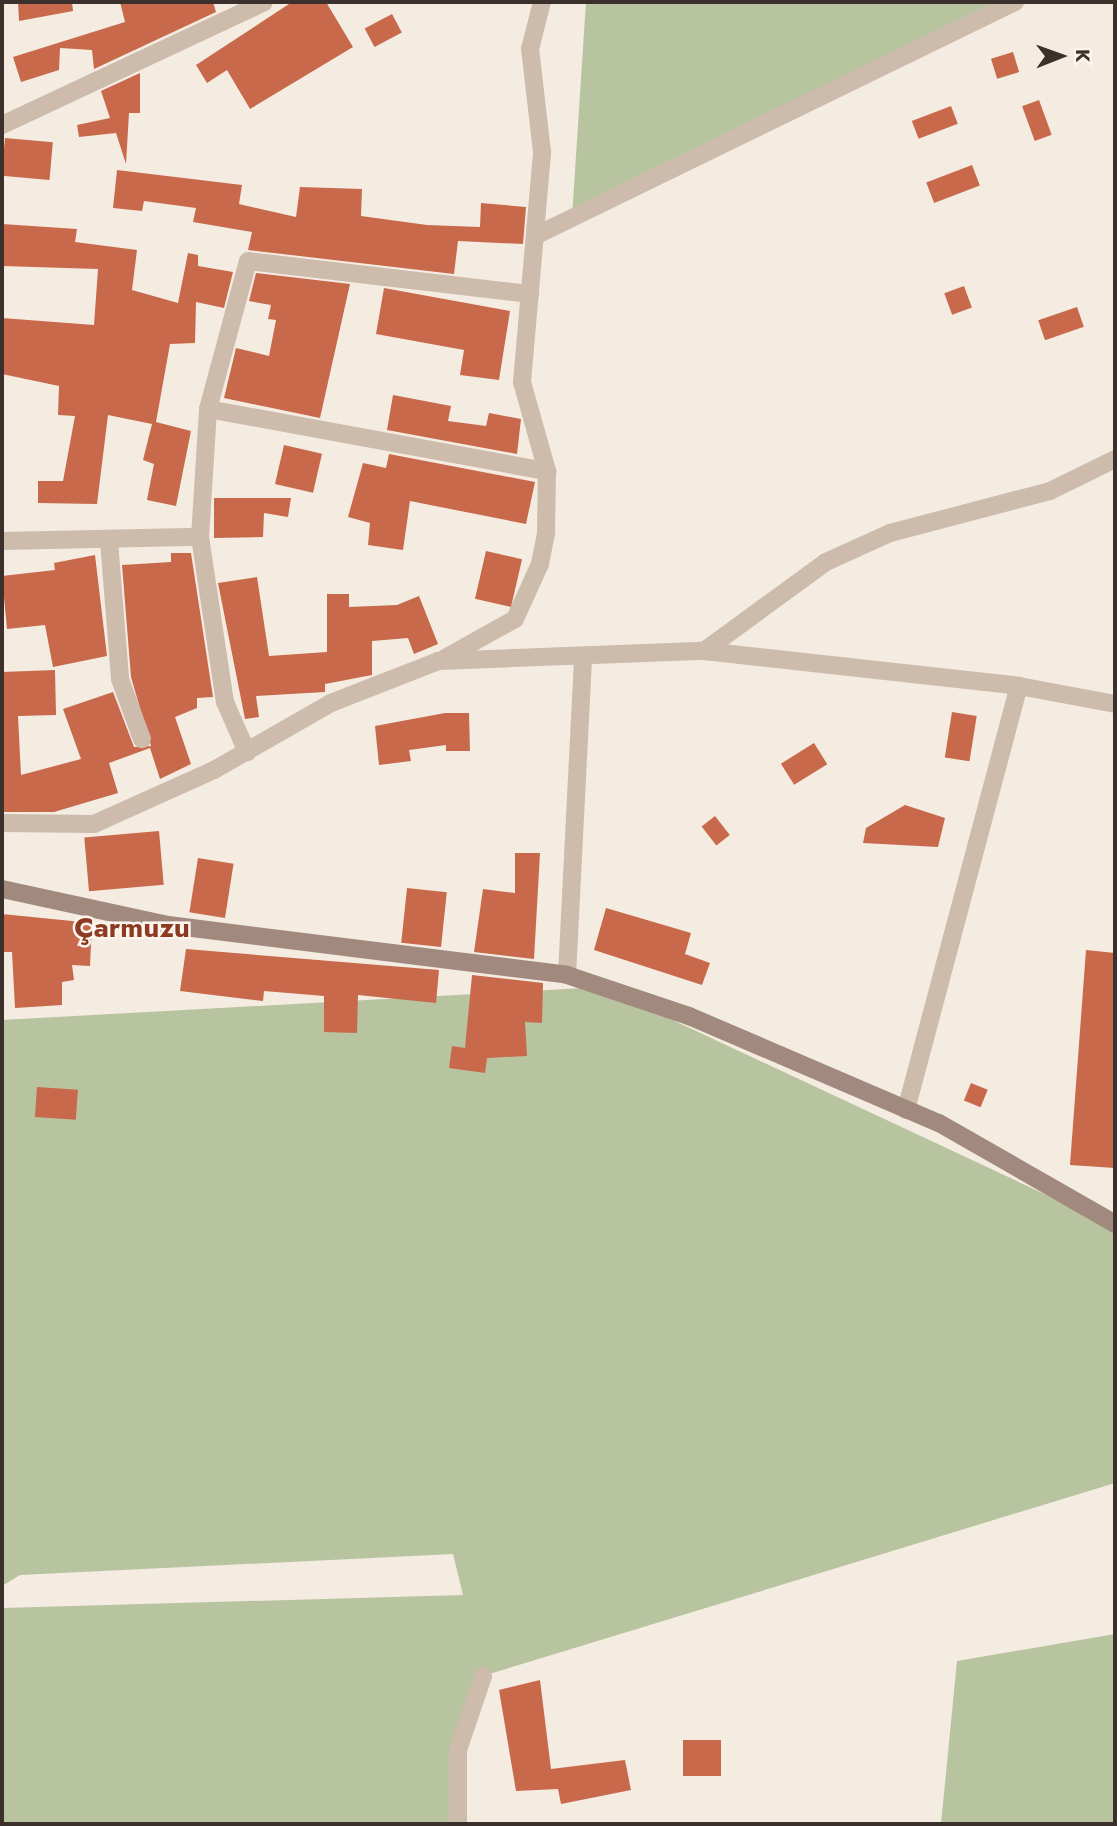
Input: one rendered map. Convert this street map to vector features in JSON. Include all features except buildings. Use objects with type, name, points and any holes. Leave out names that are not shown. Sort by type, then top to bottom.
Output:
[{"type":"street","points":[[2,125],[264,2]]},
{"type":"street","points":[[2,823],[94,824],[247,752],[331,703],[438,661],[515,619],[540,564],[547,471],[522,382],[537,235],[542,152],[530,49],[542,2]]},
{"type":"street","points":[[537,235],[1015,2]]},
{"type":"street","points":[[247,752],[225,702],[200,537],[208,410],[248,261],[530,294]]},
{"type":"street","points":[[208,410],[547,471]]},
{"type":"street","points":[[704,651],[827,562],[890,533],[1050,491],[1115,459]]},
{"type":"street","points":[[2,541],[108,541],[200,537]]},
{"type":"street","points":[[108,541],[121,679],[142,739]]},
{"type":"street","points":[[438,661],[704,651],[1019,686],[1115,704]]},
{"type":"street","points":[[567,975],[583,657]]},
{"type":"street","points":[[906,1110],[1019,686]]},
{"type":"street","points":[[2,890],[168,925],[567,975],[689,1016],[906,1110],[1115,1224]]},
{"type":"street","points":[[458,1824],[458,1749],[483,1676]]},
{"type":"green space","points":[[586,2],[999,2],[572,217]]},
{"type":"green space","points":[[602,987],[1115,1227],[1115,1483],[483,1676],[450,1824],[2,1824],[2,1608],[463,1595],[453,1554],[20,1575],[2,1586],[2,1020]]},
{"type":"green space","points":[[1115,1634],[1115,1824],[941,1824],[957,1661]]},
{"type":"district","name":"Çarmuzu","points":[[132,928]]}]
